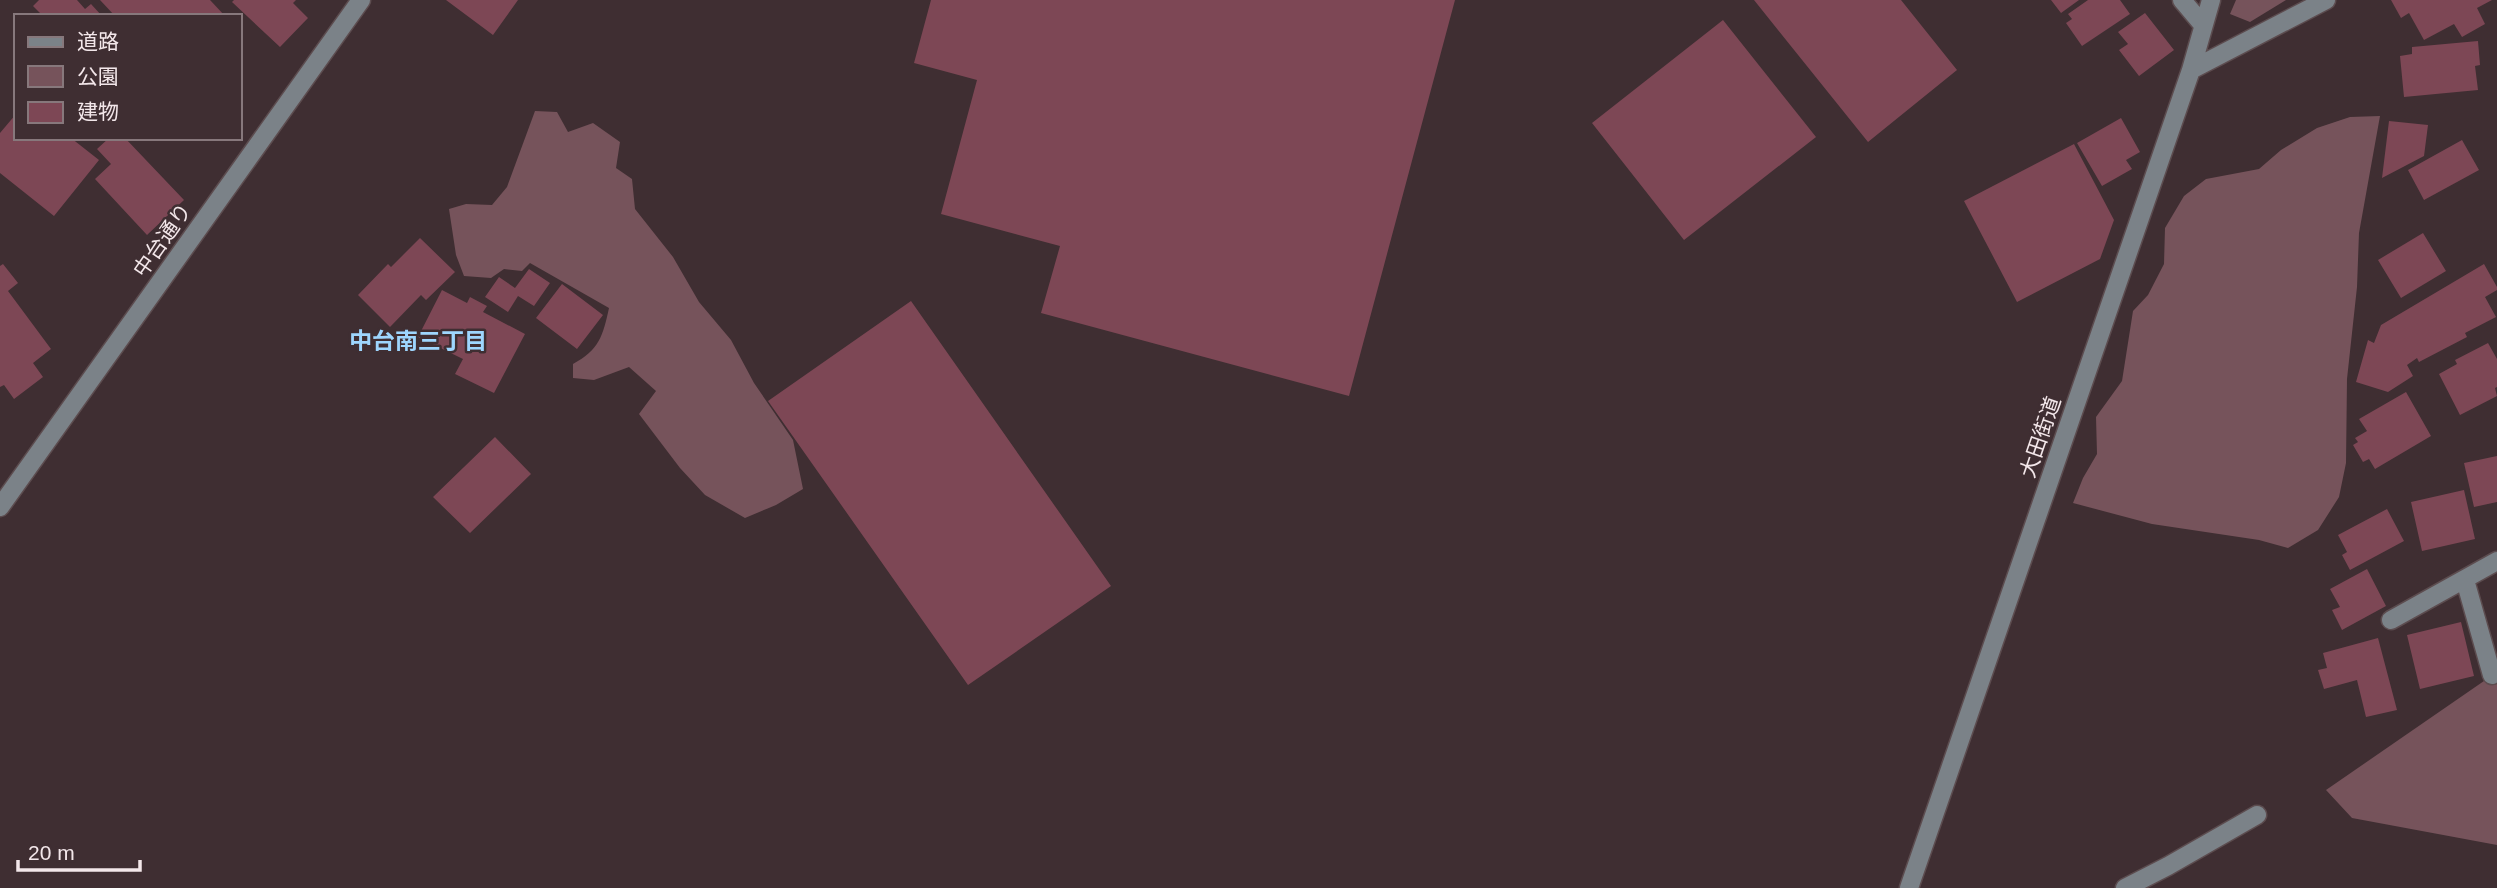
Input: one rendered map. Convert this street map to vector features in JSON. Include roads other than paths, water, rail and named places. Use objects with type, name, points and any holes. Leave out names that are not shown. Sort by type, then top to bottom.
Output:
[{"type":"street","name":"中台通り","points":[[0,507],[361,0]]},
{"type":"street","points":[[2182,0],[2203,25]]},
{"type":"street","name":"大田街道","points":[[1909,888],[2191,70],[2211,0]]},
{"type":"street","points":[[2191,70],[2326,0]]},
{"type":"street","points":[[2391,620],[2497,561]]},
{"type":"street","points":[[2465,580],[2491,675]]},
{"type":"street","points":[[2125,888],[2257,815]]},
{"type":"district","name":"中台南三丁目","points":[[418,341]]}]
